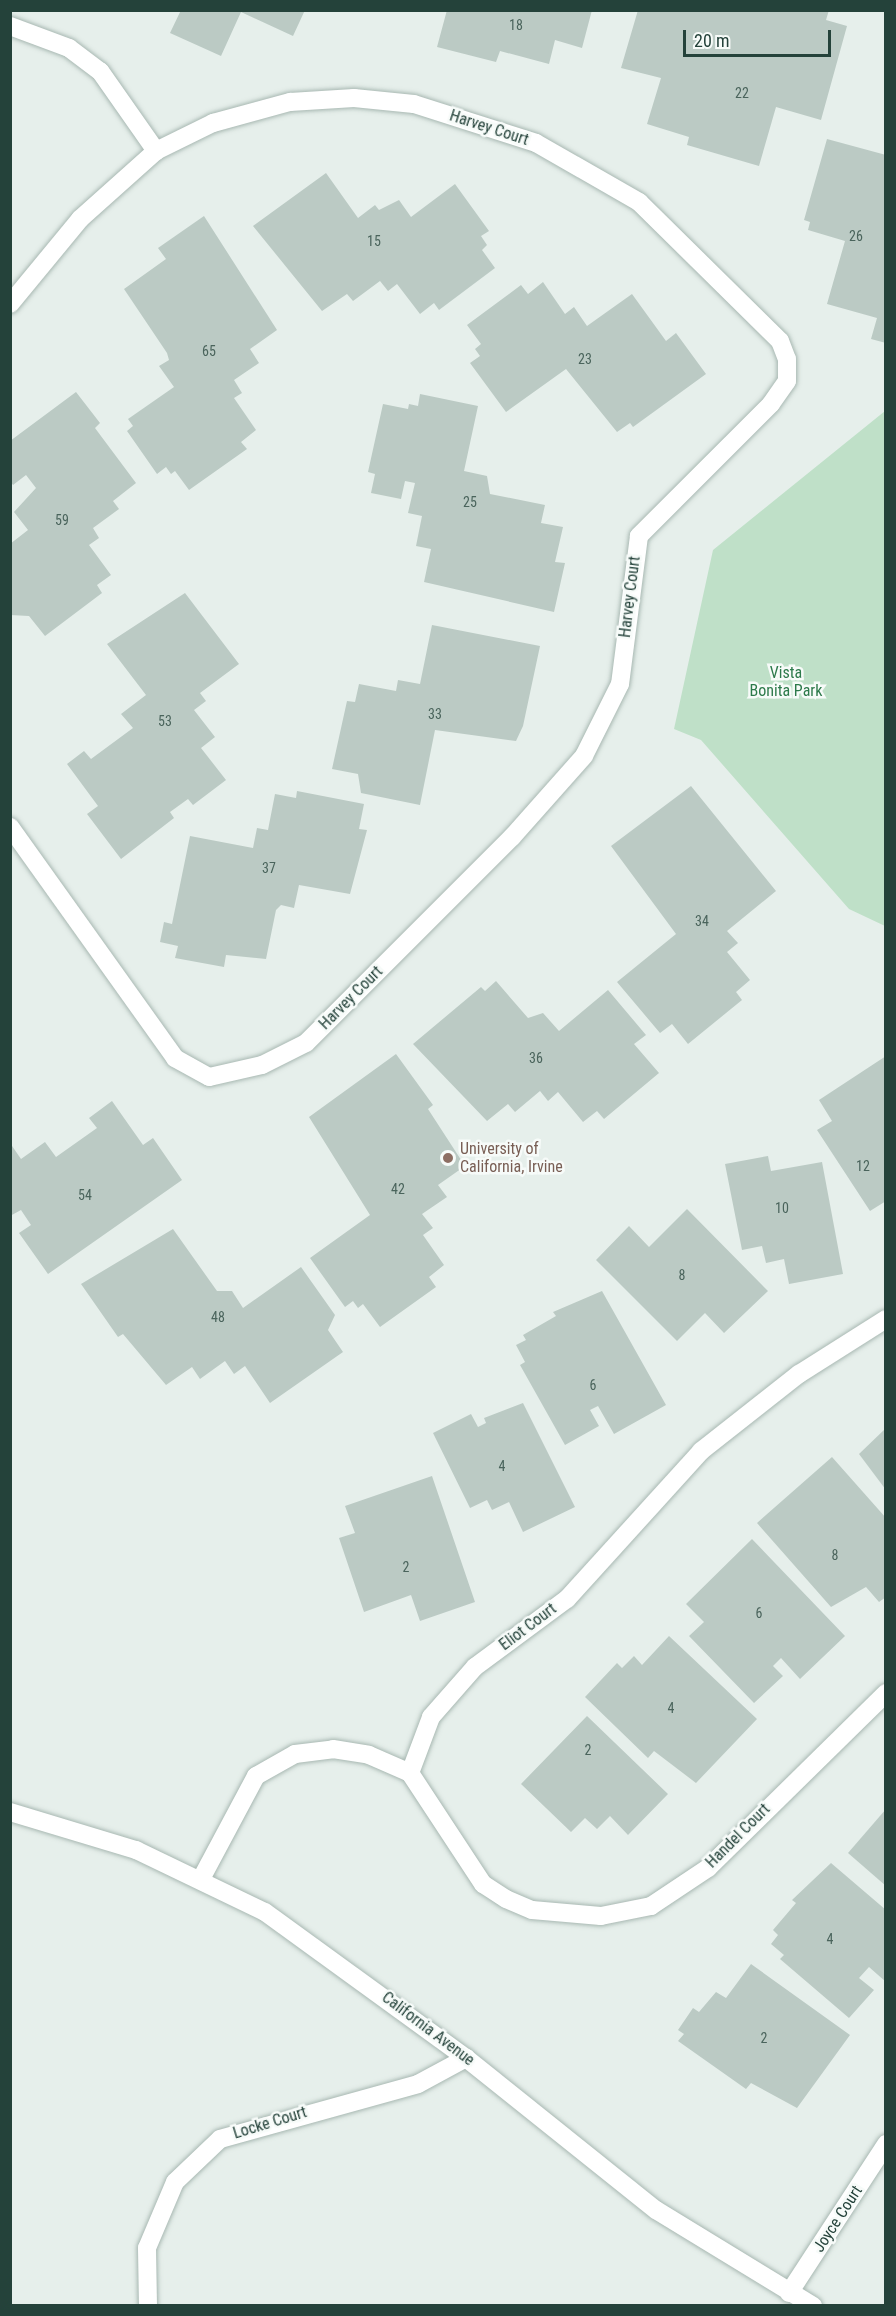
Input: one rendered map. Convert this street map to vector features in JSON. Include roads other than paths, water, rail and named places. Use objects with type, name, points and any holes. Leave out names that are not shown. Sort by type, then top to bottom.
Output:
[{"type":"street","points":[[10,26],[69,48],[100,71],[156,151]]},
{"type":"street","name":"Harvey Court","points":[[10,304],[80,219],[156,151],[213,123],[290,102],[354,98],[414,104],[536,143],[639,202],[681,240],[780,341],[787,359],[787,381],[751,426],[639,536],[620,684],[584,756],[512,837],[306,1043],[262,1065],[209,1077],[175,1058],[10,827]]},
{"type":"street","name":"Eliot Court","points":[[410,1773],[431,1718],[475,1667],[567,1599],[701,1451],[800,1374],[885,1318]]},
{"type":"street","name":"Handel Court","points":[[410,1773],[483,1884],[532,1910],[601,1916],[651,1906],[708,1868],[885,1693]]},
{"type":"street","points":[[201,1879],[241,1795],[274,1762],[333,1749],[369,1755],[410,1773]]},
{"type":"street","name":"California Avenue","points":[[10,1812],[136,1850],[201,1879],[327,1952],[466,2058],[657,2210],[813,2306]]},
{"type":"street","name":"Locke Court","points":[[148,2306],[147,2248],[170,2193],[220,2139],[418,2084],[466,2058]]},
{"type":"street","name":"Joyce Court","points":[[789,2293],[885,2144]]},
{"type":"place","name":"University of California, Irvine","points":[[448,1158]]},
{"type":"park label","name":"Vista Bonita Park","points":[[786,682]]}]
